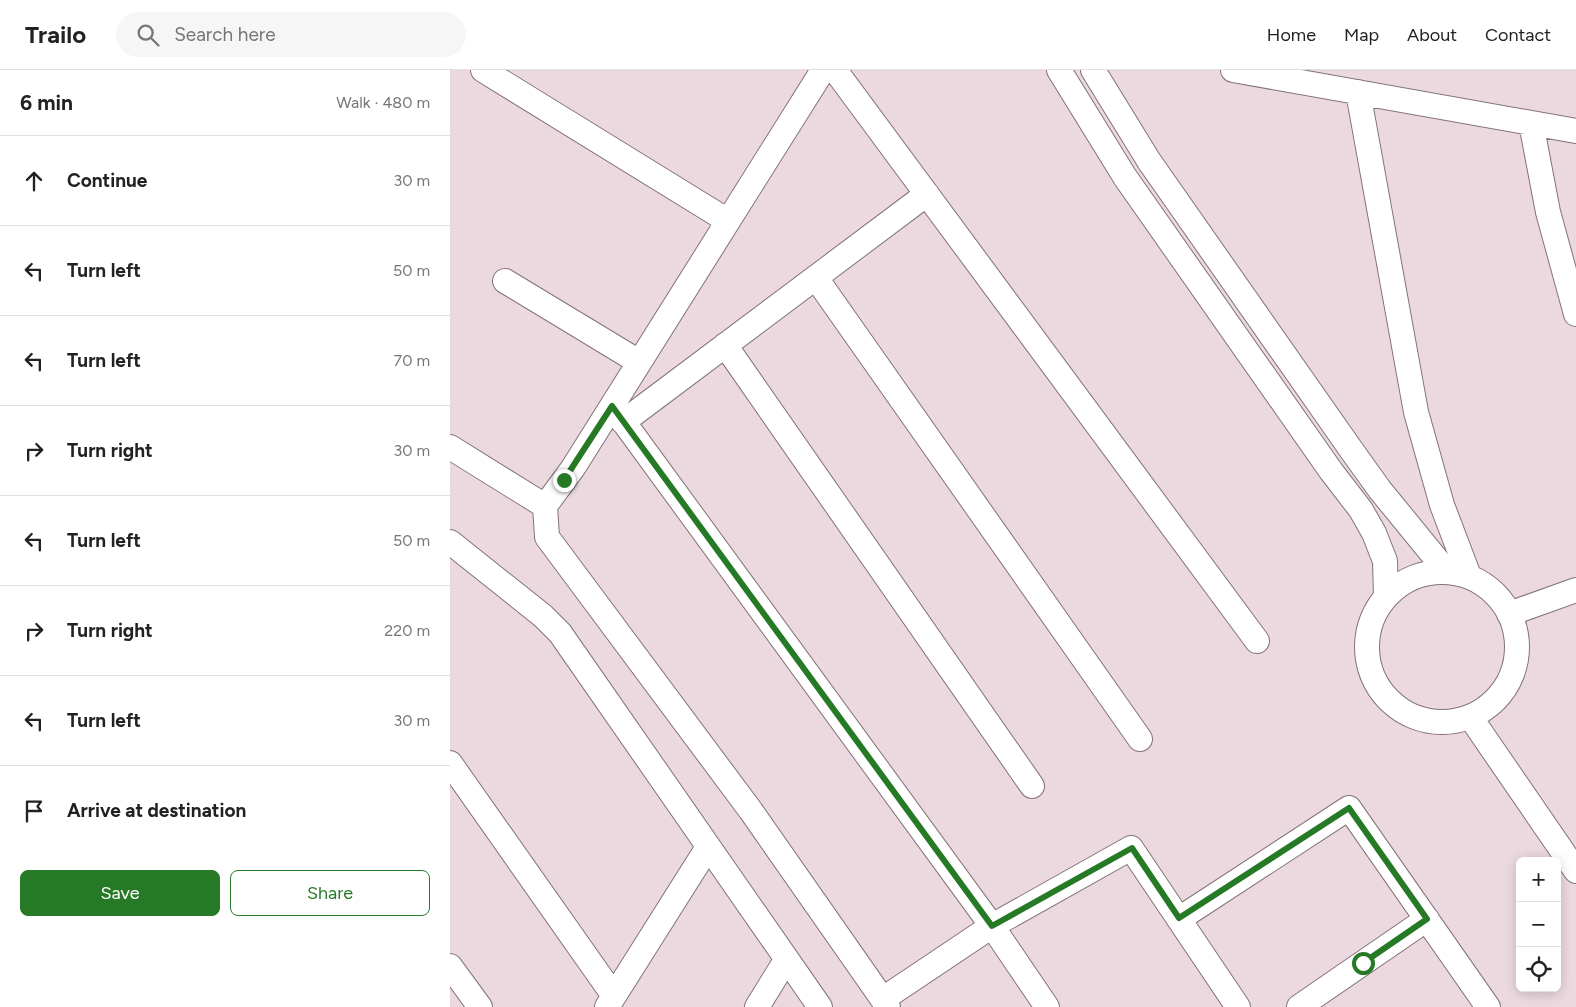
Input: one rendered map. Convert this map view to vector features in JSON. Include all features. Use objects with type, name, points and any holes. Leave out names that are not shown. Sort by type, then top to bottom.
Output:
[{"type":"street","points":[[483,70],[728,221]]},
{"type":"street","points":[[823,70],[639,362],[617,414],[545,506],[547,537],[751,810],[886,1003],[992,926],[1132,848],[1238,1007]]},
{"type":"street","points":[[835,70],[1257,641]]},
{"type":"street","points":[[1060,70],[1125,177],[1331,471],[1361,510],[1374,533],[1385,561],[1386,596]]},
{"type":"street","points":[[1093,70],[1148,161],[1380,490],[1458,574],[1488,588],[1504,604],[1514,624],[1518,647],[1515,669],[1505,689],[1490,706],[1471,718],[1449,723],[1426,721],[1405,713],[1387,700],[1374,681],[1367,659],[1367,637],[1373,615],[1386,596],[1403,582],[1424,574],[1458,574]]},
{"type":"street","points":[[1233,70],[1576,131]]},
{"type":"street","points":[[1358,92],[1416,412],[1442,505],[1458,574]]},
{"type":"street","points":[[1531,123],[1548,212],[1576,314]]},
{"type":"street","points":[[617,414],[725,345],[927,194]]},
{"type":"street","points":[[816,278],[1140,739]]},
{"type":"street","points":[[505,281],[639,362]]},
{"type":"street","points":[[725,345],[1032,786]]},
{"type":"street","points":[[617,414],[992,926],[1047,1007]]},
{"type":"street","points":[[450,447],[545,506]]},
{"type":"street","points":[[450,542],[543,616],[560,633],[820,1007]]},
{"type":"street","points":[[1509,614],[1576,590]]},
{"type":"street","points":[[1471,718],[1576,871]]},
{"type":"street","points":[[450,763],[611,1001],[708,847]]},
{"type":"street","points":[[1179,918],[1349,808],[1488,1007]]},
{"type":"street","points":[[1299,1007],[1427,919]]},
{"type":"street","points":[[757,1007],[786,960]]},
{"type":"street","points":[[450,966],[480,1007]]},
{"type":"route","points":[[564,480],[612,406],[992,926],[1132,848],[1179,918],[1349,808],[1427,919],[1363,963]]}]
